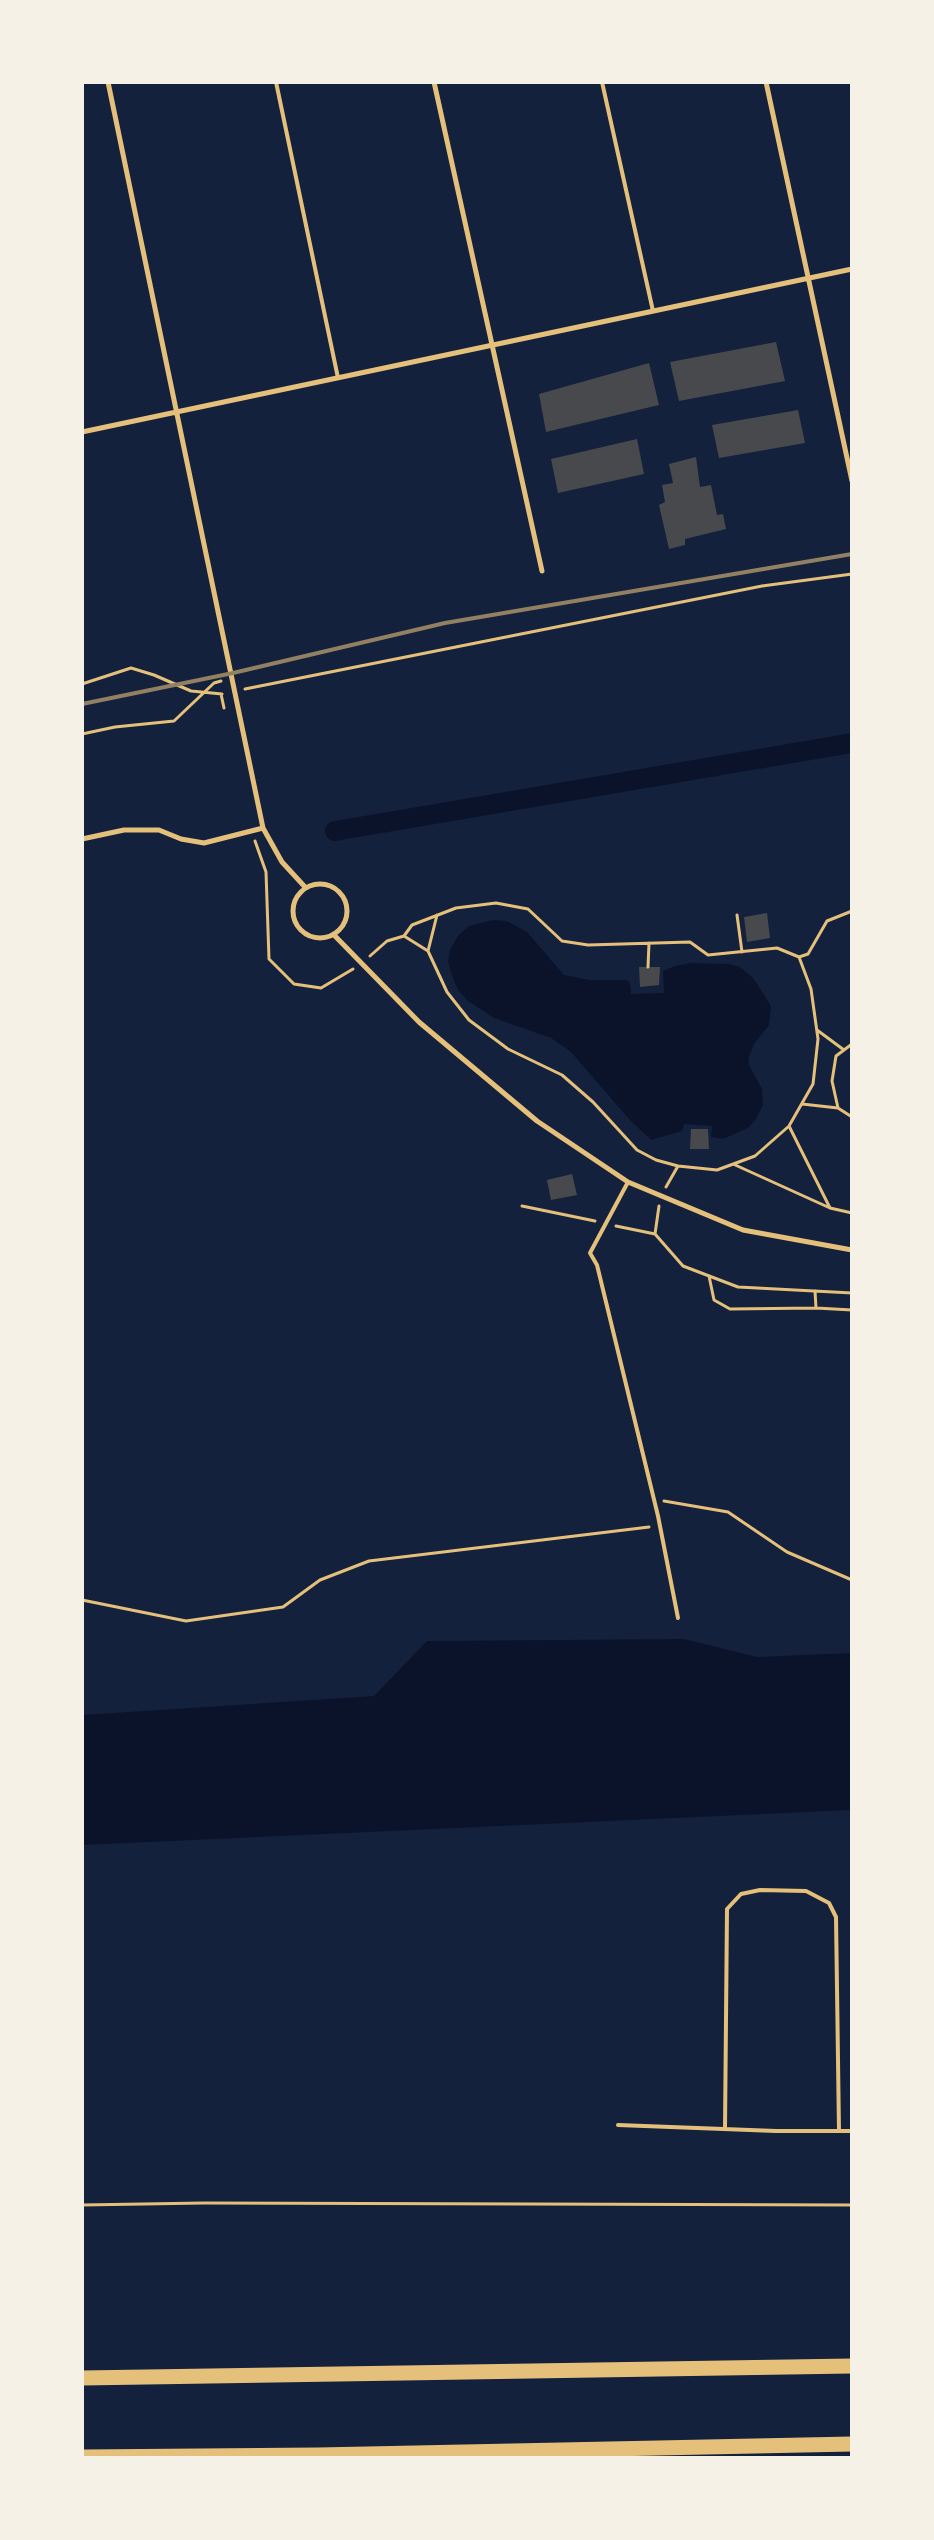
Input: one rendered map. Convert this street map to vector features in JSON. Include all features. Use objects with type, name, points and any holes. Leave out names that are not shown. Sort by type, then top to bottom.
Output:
[{"type":"highway","points":[[82,2378],[852,2366]]},
{"type":"highway","points":[[82,2457],[328,2455],[852,2444]]},
{"type":"street","points":[[108,82],[234,678],[263,828],[282,862],[305,887]]},
{"type":"street","points":[[434,82],[490,346],[542,571]]},
{"type":"street","points":[[766,82],[852,481]]},
{"type":"street","points":[[82,432],[852,268]]},
{"type":"street","points":[[82,839],[124,830],[159,830],[181,839],[204,843],[263,828]]},
{"type":"street","points":[[323,883],[332,886],[345,898],[347,915],[345,923],[334,935],[315,938],[299,928],[294,920],[294,902],[305,887],[323,883]]},
{"type":"street","points":[[334,935],[419,1022],[538,1121],[628,1182],[743,1230],[852,1250]]},
{"type":"lane","points":[[276,82],[338,378]]},
{"type":"lane","points":[[602,82],[653,311]]},
{"type":"lane","points":[[628,1182],[590,1253],[597,1265],[654,1500],[678,1618]]},
{"type":"lane","points":[[724,2129],[727,1909],[741,1894],[760,1890],[806,1891],[829,1903],[836,1917],[838,2131]]},
{"type":"lane","points":[[618,2124],[724,2129],[852,2131]]},
{"type":"path","points":[[82,684],[130,668],[154,675],[191,691],[221,694],[762,586],[852,574]]},
{"type":"path","points":[[82,734],[115,727],[174,721],[214,682],[234,678]]},
{"type":"path","points":[[221,694],[225,712]]},
{"type":"path","points":[[252,831],[256,850],[266,872],[269,960],[294,984],[321,988],[350,972],[388,942],[404,936],[412,924],[456,908],[496,903],[528,909],[562,940],[588,945],[690,942],[708,955],[777,948],[799,957],[808,954],[826,922],[852,910]]},
{"type":"path","points":[[428,951],[438,915]]},
{"type":"path","points":[[737,915],[742,952]]},
{"type":"path","points":[[404,936],[428,951],[447,992],[469,1020],[508,1049],[562,1075],[594,1102],[636,1150],[656,1160],[678,1166],[717,1170],[755,1156],[789,1126],[814,1084],[817,1030],[811,989],[799,957]]},
{"type":"path","points":[[648,967],[649,943]]},
{"type":"path","points":[[817,1030],[844,1050]]},
{"type":"path","points":[[838,1108],[832,1081],[836,1056],[852,1044]]},
{"type":"path","points":[[802,1104],[838,1108],[852,1118]]},
{"type":"path","points":[[789,1126],[830,1208]]},
{"type":"path","points":[[733,1164],[830,1208],[852,1213]]},
{"type":"path","points":[[655,1234],[683,1266],[738,1287],[852,1294]]},
{"type":"path","points":[[709,1276],[714,1300],[730,1309],[816,1308],[852,1310]]},
{"type":"path","points":[[816,1291],[816,1308]]},
{"type":"path","points":[[654,1500],[728,1512],[787,1552],[852,1580]]},
{"type":"path","points":[[82,1600],[186,1621],[283,1607],[320,1580],[368,1561],[660,1525]]},
{"type":"path","points":[[82,2205],[204,2203],[852,2205]]},
{"type":"water","points":[[493,920],[507,921],[527,932],[564,975],[590,980],[627,980],[630,983],[631,994],[664,993],[663,971],[675,966],[691,963],[729,964],[740,967],[754,979],[771,1006],[769,1025],[754,1044],[749,1057],[749,1065],[762,1089],[763,1105],[756,1119],[748,1128],[723,1139],[711,1137],[712,1126],[684,1124],[682,1131],[651,1140],[628,1118],[571,1052],[551,1038],[494,1018],[468,1001],[458,990],[448,961],[450,950],[458,936],[469,926]]},
{"type":"water","points":[[684,1639],[757,1657],[851,1653],[851,1810],[83,1845],[83,1715],[374,1696],[427,1641]]},
{"type":"building","points":[[776,342],[785,381],[679,401],[670,362]]},
{"type":"building","points":[[649,363],[659,405],[546,432],[539,394]]},
{"type":"building","points":[[798,410],[805,443],[719,458],[712,425]]},
{"type":"building","points":[[637,439],[644,474],[558,493],[551,459]]},
{"type":"building","points":[[696,457],[700,487],[711,485],[717,515],[723,514],[726,529],[685,539],[685,545],[669,549],[659,505],[665,502],[662,485],[673,483],[669,464]]},
{"type":"building","points":[[767,913],[770,938],[747,942],[744,917]]},
{"type":"building","points":[[639,967],[660,967],[659,985],[640,987]]},
{"type":"building","points":[[691,1129],[708,1129],[709,1149],[690,1149]]},
{"type":"building","points":[[572,1174],[577,1195],[551,1200],[547,1180]]},
{"type":"waterway","points":[[335,831],[852,743]]},
{"type":"railway","points":[[82,704],[233,673],[445,623],[852,554]]}]
